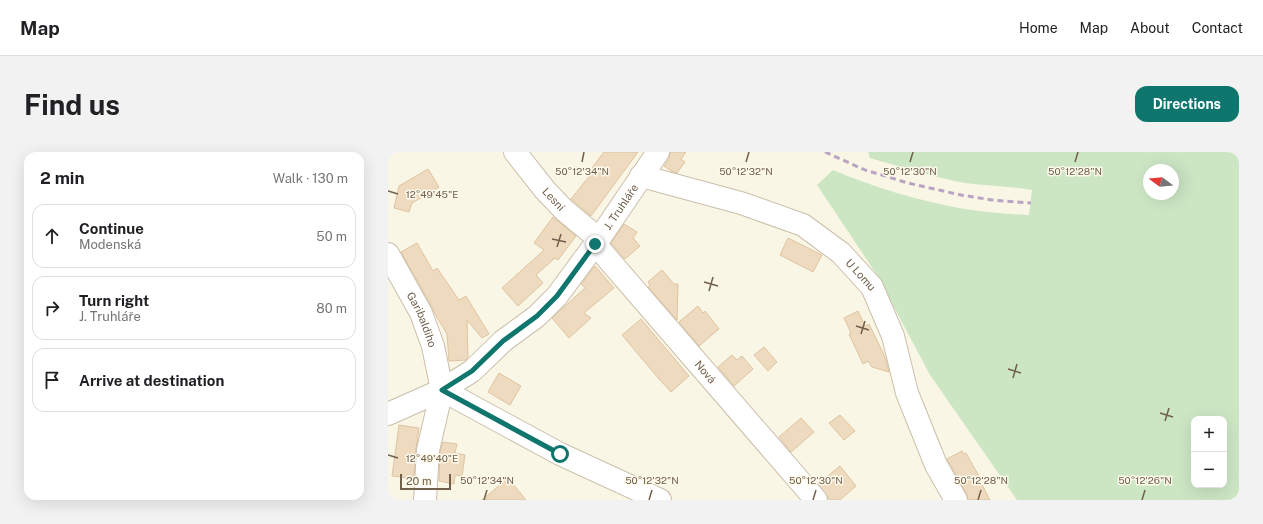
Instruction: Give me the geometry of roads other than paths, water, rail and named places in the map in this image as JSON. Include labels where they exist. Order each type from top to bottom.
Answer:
[{"type":"street","name":"Lesní","points":[[515,152],[545,190],[597,241]]},
{"type":"street","name":"J. Truhláře","points":[[388,414],[442,390],[472,371],[503,341],[537,316],[557,296],[658,152]]},
{"type":"street","name":"U Lomu","points":[[641,176],[741,203],[803,224],[841,253],[872,287],[893,336],[907,392],[936,465],[956,500]]},
{"type":"street","name":"Nová","points":[[597,241],[816,500]]},
{"type":"street","name":"Garibaldiho","points":[[388,254],[421,313],[433,346],[442,390]]},
{"type":"street","points":[[425,500],[428,450],[442,390],[560,454],[660,500]]},
{"type":"railway","points":[[825,152],[865,170],[908,183],[961,195],[992,200],[1031,203]]}]
